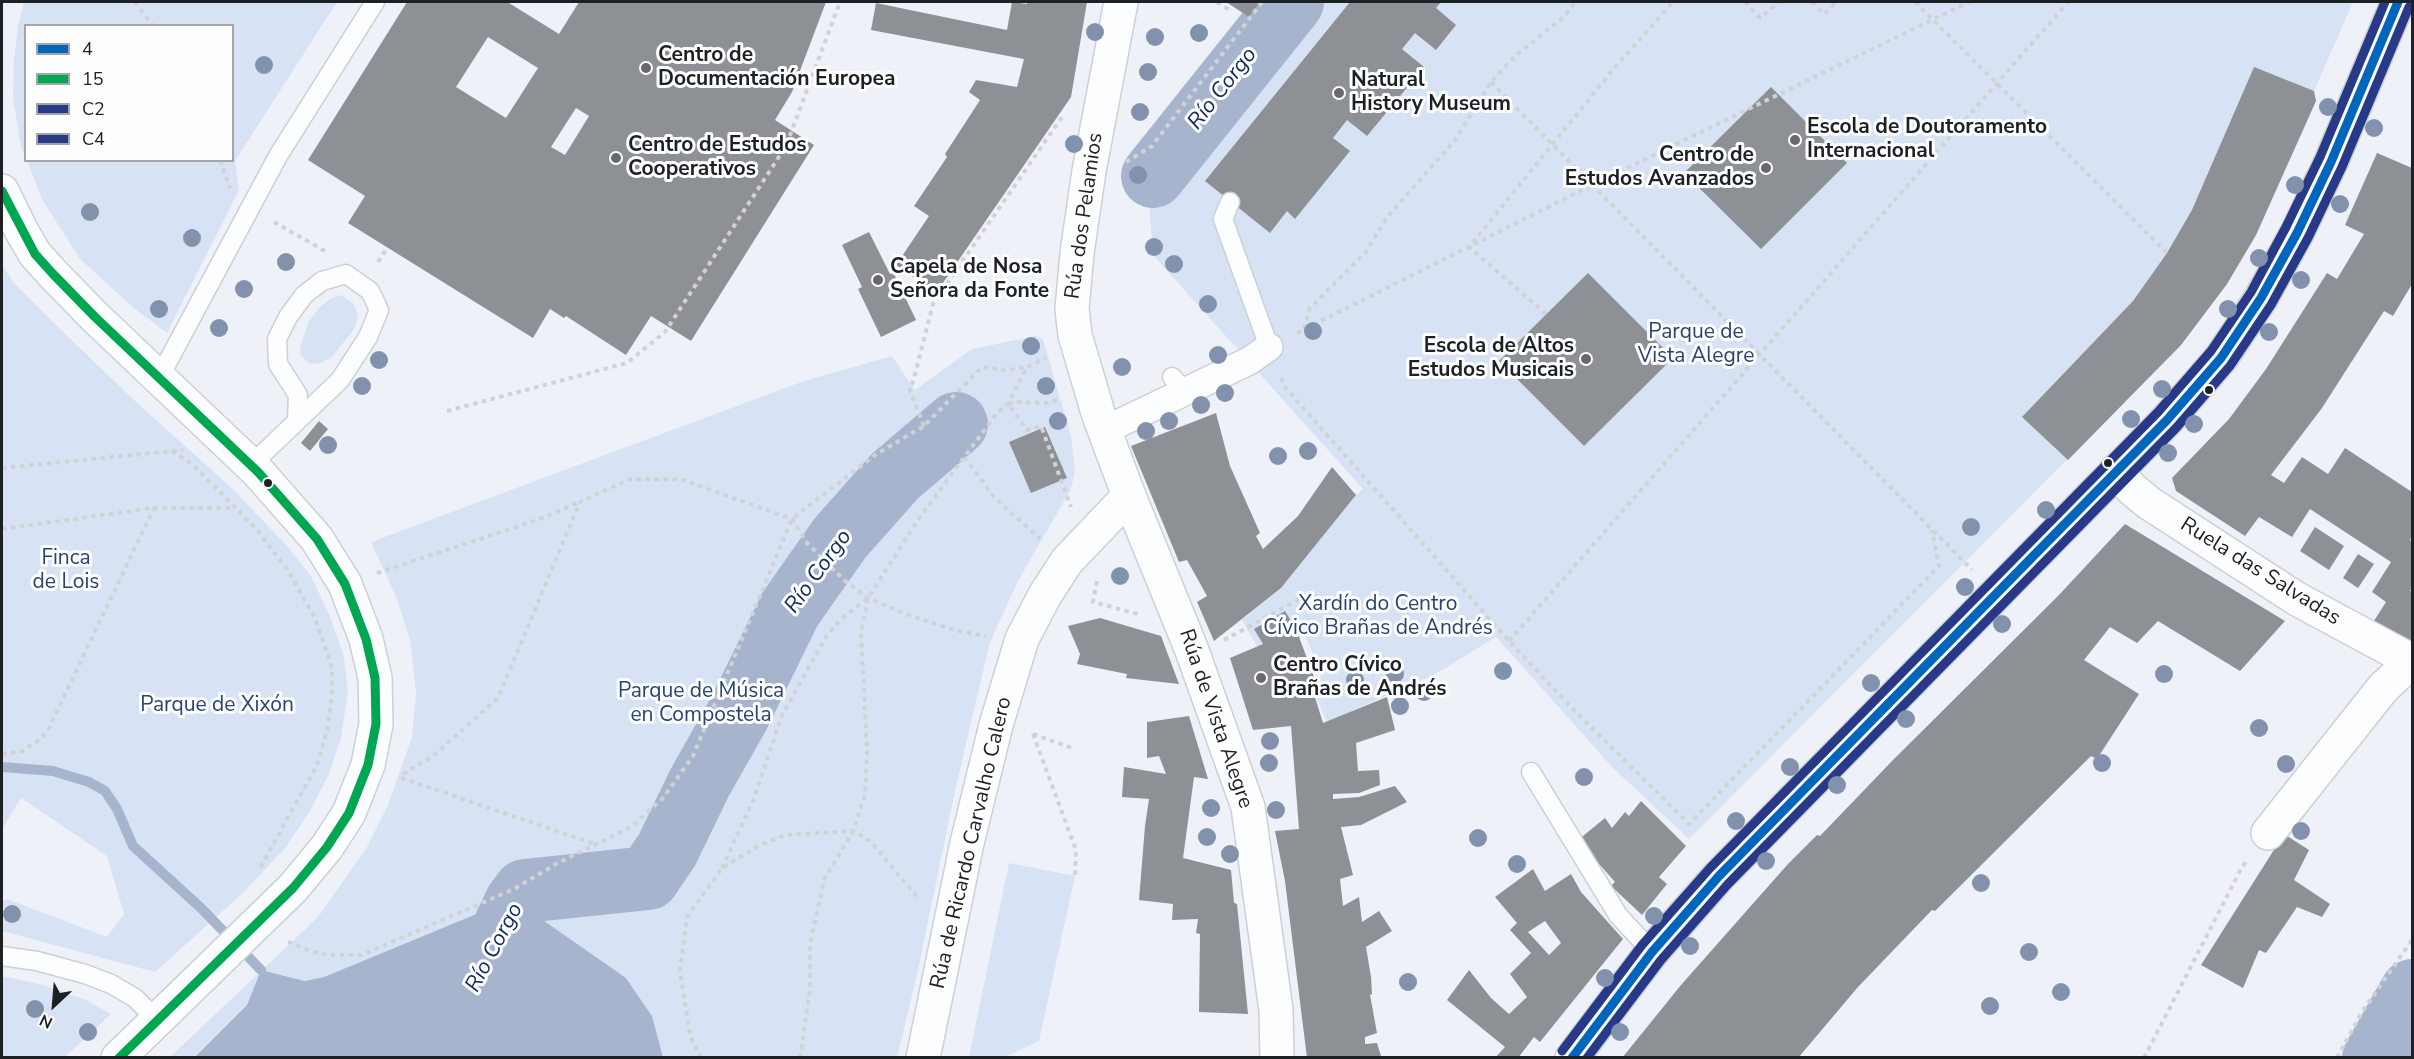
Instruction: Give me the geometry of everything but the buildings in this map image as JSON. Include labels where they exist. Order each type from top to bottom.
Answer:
[{"type":"street","name":"Rúa dos Pelamios","points":[[1121,2],[1089,171],[1073,299],[1075,335],[1129,496]]},
{"type":"street","points":[[1572,1058],[1652,952],[1719,876],[2116,471],[2208,373],[2266,290],[2284,258],[2331,162],[2398,2]]},
{"type":"street","points":[[2,191],[35,254],[94,317],[250,465],[317,539],[345,584],[368,649],[375,678],[376,724],[368,765],[349,813],[327,847],[293,888],[118,1058]]},
{"type":"street","points":[[1105,430],[1178,385],[1249,361],[1269,347]]},
{"type":"street","name":"Ruela das Salvadas","points":[[2116,471],[2149,503],[2297,599],[2412,661]]},
{"type":"street","name":"Rúa de Vista Alegre","points":[[1129,496],[1191,648],[1248,807],[1276,1010],[1277,1058]]},
{"type":"street","name":"Rúa de Ricardo Carvalho Calero","points":[[923,1058],[967,843],[996,725],[1022,639],[1067,561],[1129,496]]},
{"type":"street","points":[[1085,540],[1143,530]]},
{"type":"street","points":[[2268,833],[2384,688],[2412,661]]},
{"type":"lane","points":[[159,378],[278,156],[375,2]]},
{"type":"lane","points":[[1230,202],[1223,219],[1269,347]]},
{"type":"lane","points":[[250,465],[340,380],[368,337],[379,310],[370,291],[346,274],[322,281],[304,295],[288,317],[277,339],[278,364],[298,395],[297,419]]},
{"type":"lane","points":[[1531,772],[1618,915],[1652,952]]},
{"type":"lane","points":[[2,956],[37,961],[102,981],[135,998],[157,1020]]},
{"type":"path","points":[[135,2],[152,24]]},
{"type":"path","points":[[447,411],[627,363],[665,332],[786,146],[840,2]]},
{"type":"path","points":[[1217,2],[1231,11]]},
{"type":"path","points":[[1125,162],[1152,146],[1262,2]]},
{"type":"path","points":[[1304,329],[1310,308],[1365,253],[1388,216],[1456,139],[1491,82],[1514,57],[1566,15],[1575,2]]},
{"type":"path","points":[[1469,247],[1612,71],[1673,2]]},
{"type":"path","points":[[1744,2],[1760,18],[1779,2]]},
{"type":"path","points":[[1812,2],[1824,14],[1836,2]]},
{"type":"path","points":[[1915,2],[2167,253]]},
{"type":"path","points":[[1932,530],[1939,566],[1689,824],[1570,706],[1509,641],[1284,386],[1269,347],[1592,185],[1969,2]]},
{"type":"path","points":[[1509,641],[2068,2]]},
{"type":"path","points":[[1491,82],[1972,570]]},
{"type":"path","points":[[924,426],[909,388],[913,382],[933,304],[1066,112]]},
{"type":"path","points":[[221,162],[231,190]]},
{"type":"path","points":[[1469,247],[1546,314]]},
{"type":"path","points":[[283,937],[290,943],[310,951],[328,955],[362,955],[514,889],[631,827],[663,798],[693,756],[792,519],[875,455],[924,426],[982,367],[1008,370],[1027,367],[1053,355]]},
{"type":"path","points":[[701,1058],[690,1035],[680,970],[687,917],[722,868],[753,801],[787,706],[827,635],[842,618],[868,598],[920,517],[997,413],[1008,404],[1027,367]]},
{"type":"path","points":[[1008,404],[1046,403],[1061,398]]},
{"type":"path","points":[[1008,404],[1027,430],[1041,426],[1071,508]]},
{"type":"path","points":[[2,468],[193,449]]},
{"type":"path","points":[[172,451],[192,464],[236,508],[257,530],[287,569],[315,618],[332,668],[332,694],[327,731],[317,765],[256,877]]},
{"type":"path","points":[[965,457],[993,496],[1047,545]]},
{"type":"path","points":[[371,575],[543,518],[630,479],[680,479],[792,519],[807,543],[844,580],[868,598],[954,630],[998,638]]},
{"type":"path","points":[[580,502],[498,698],[433,756],[398,778],[429,786],[528,823],[596,844]]},
{"type":"path","points":[[2,529],[154,508],[236,508]]},
{"type":"path","points":[[2,754],[22,751],[38,741],[48,730],[154,508]]},
{"type":"path","points":[[1096,592],[1093,602],[1134,613]]},
{"type":"path","points":[[1220,642],[1303,597],[1321,595]]},
{"type":"path","points":[[800,1058],[810,989],[810,944],[824,880],[853,831],[865,795],[867,751],[861,633],[868,598]]},
{"type":"path","points":[[1025,730],[1072,748]]},
{"type":"path","points":[[1033,734],[1076,850],[1075,876]]},
{"type":"path","points":[[722,868],[758,846],[785,835],[853,831],[870,841],[925,906]]},
{"type":"path","points":[[2144,1058],[2242,867],[2268,833]]},
{"type":"path","points":[[2337,1058],[2362,1012],[2412,940]]},
{"type":"green space","points":[[24,2],[337,2],[235,161],[239,190],[167,333],[135,309],[80,259],[43,201],[27,162],[234,162],[234,24],[24,24],[24,154],[13,98],[18,26]]},
{"type":"green space","name":"Parque de Vista Alegre","points":[[1308,2],[2353,2],[2314,91],[2316,101],[2256,235],[2227,284],[2181,345],[1689,839],[1613,768],[1496,637],[1434,675],[1356,709],[1328,724],[1309,681],[1322,675],[1301,626],[1258,648],[1242,620],[1281,588],[1363,489],[1153,255],[1149,203]]},
{"type":"green space","name":"Parque de Xixón","points":[[2,265],[14,283],[57,326],[134,400],[234,490],[287,546],[311,576],[329,614],[343,653],[348,692],[341,738],[329,774],[310,811],[285,848],[244,892],[155,972],[2,931],[2,901],[7,899],[107,937],[124,914],[107,856],[21,798],[2,829]]},
{"type":"green space","points":[[341,295],[353,303],[358,314],[355,328],[331,358],[319,364],[309,363],[301,356],[300,347],[309,321],[331,298]]},
{"type":"green space","name":"Parque de Música en Compostela","points":[[1036,336],[1043,339],[1071,436],[1075,471],[1071,489],[1018,581],[990,642],[897,1057],[663,1057],[652,1016],[626,978],[516,903],[503,903],[324,977],[305,981],[262,970],[318,917],[367,847],[388,805],[412,737],[416,692],[410,640],[397,599],[371,542],[804,381],[892,356],[915,390],[972,349]]},
{"type":"green space","points":[[1009,863],[1075,876],[1039,1041],[1005,1057],[969,1057]]},
{"type":"green space","points":[[260,972],[247,1005],[195,1057],[169,1058]]},
{"type":"green space","points":[[2,976],[43,985],[86,1000],[111,1014],[65,1057],[2,1057]]},
{"type":"water","points":[[503,903],[516,903],[530,911],[626,978],[652,1016],[663,1057],[195,1057],[247,1005],[261,970],[305,981],[324,977]]},
{"type":"waterway","name":"Río Corgo","points":[[1153,176],[1292,2]]},
{"type":"waterway","name":"Río Corgo","points":[[479,982],[516,903],[525,891],[648,878],[667,850],[700,782],[738,715],[790,609],[840,538],[895,476],[956,424]]},
{"type":"waterway","name":"Río Corgo","points":[[2,767],[53,771],[89,782],[105,791],[117,809],[133,846],[201,908],[261,970]]},
{"type":"waterway","points":[[2374,1058],[2412,991]]},
{"type":"transit line","name":"C4","points":[[1562,1051],[1642,945],[1710,868],[2158,412],[2211,351],[2251,292],[2286,227],[2320,157],[2385,2]]},
{"type":"transit line","name":"4","points":[[1572,1058],[1652,952],[1719,876],[2167,420],[2221,358],[2261,298],[2297,233],[2331,162],[2398,2]]},
{"type":"transit line","name":"C2","points":[[1587,1058],[1661,960],[1728,884],[2176,428],[2230,366],[2271,305],[2308,238],[2342,167],[2409,7]]},
{"type":"transit line","name":"15","points":[[2,191],[35,254],[53,274],[258,472],[317,539],[345,584],[366,639],[375,678],[376,724],[368,765],[349,813],[327,847],[293,888],[119,1058]]},
{"type":"place","name":"Centro de Documentación Europea","points":[[646,68]]},
{"type":"place","name":"Natural History Museum","points":[[1339,93]]},
{"type":"place","name":"Escola de Doutoramento Internacional","points":[[1795,140]]},
{"type":"place","name":"Centro de Estudos Cooperativos","points":[[616,158]]},
{"type":"place","name":"Centro de Estudos Avanzados","points":[[1766,168]]},
{"type":"place","name":"Capela de Nosa Señora da Fonte","points":[[878,280]]},
{"type":"place","name":"Escola de Altos Estudos Musicais","points":[[1586,359]]},
{"type":"place","name":"Centro Cívico Brañas de Andrés","points":[[1261,678]]},
{"type":"park label","name":"Finca de Lois","points":[[66,571]]},
{"type":"park label","name":"Xardín do Centro Cívico Brañas de Andrés","points":[[1378,617]]}]
